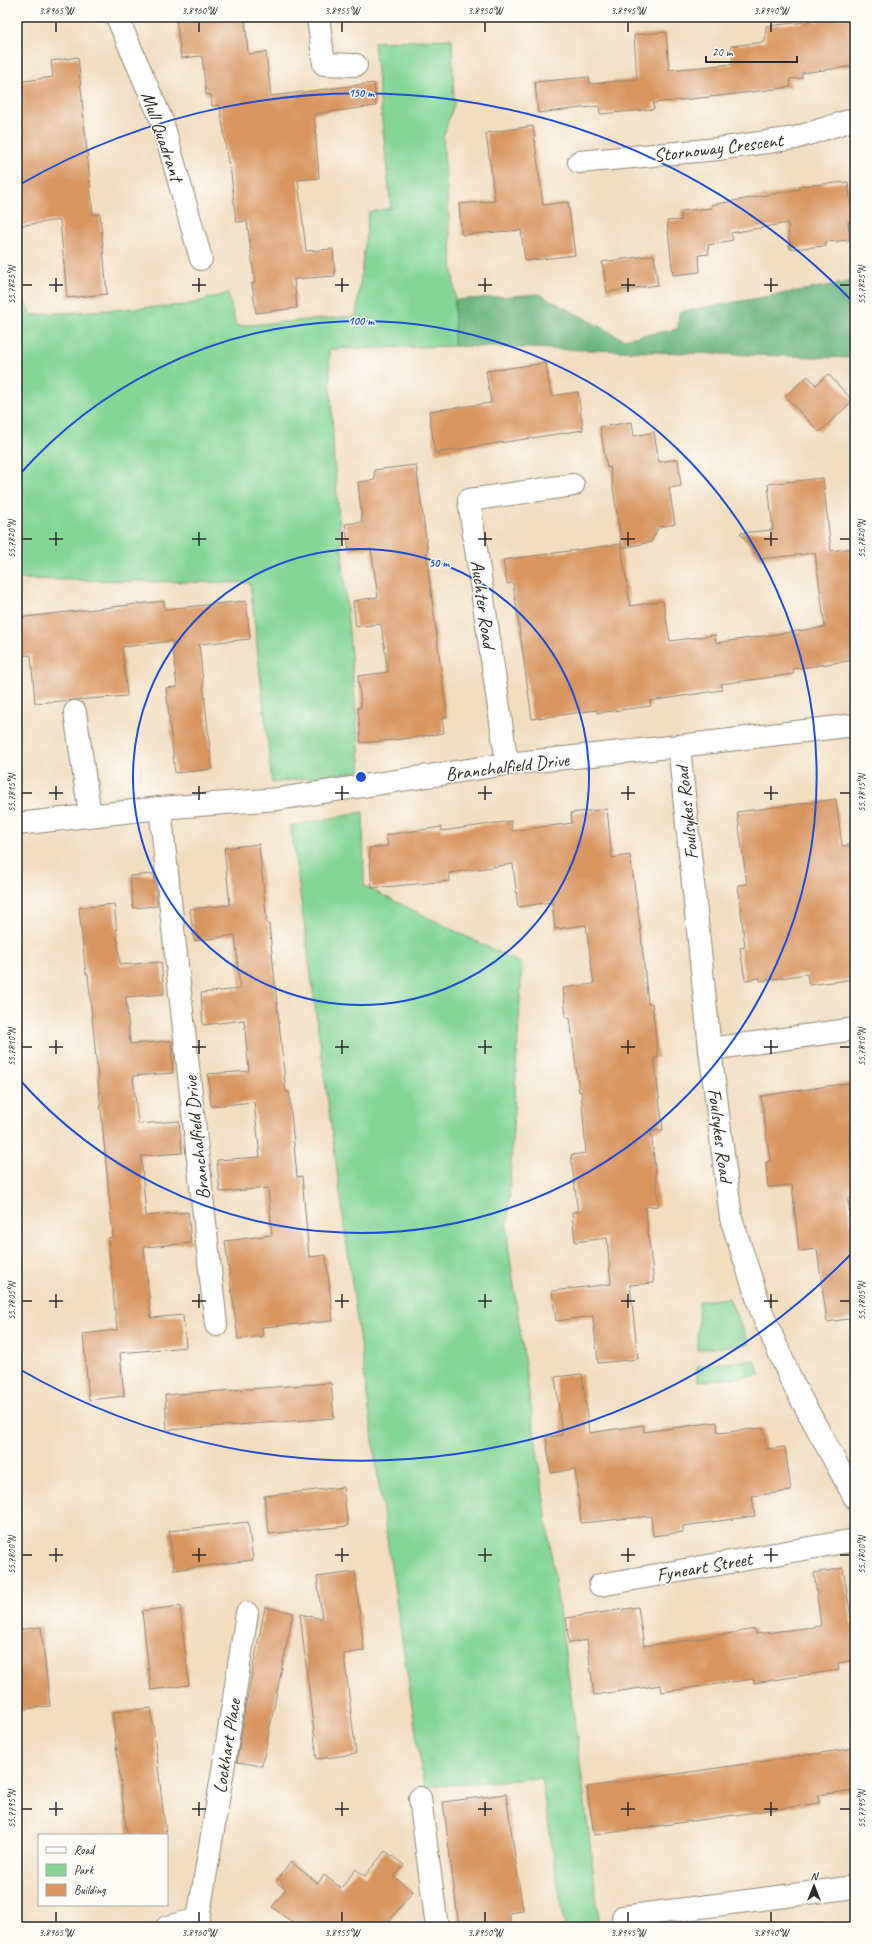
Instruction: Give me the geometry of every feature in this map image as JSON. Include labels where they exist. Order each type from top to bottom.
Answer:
[{"type":"street","name":"Mull Quadrant","points":[[117,17],[162,121],[201,259]]},
{"type":"street","points":[[318,17],[324,64],[356,65]]},
{"type":"street","name":"Stornoway Crescent","points":[[579,162],[718,149],[795,138],[855,120]]},
{"type":"street","name":"Auchter Road","points":[[507,764],[469,500],[573,485]]},
{"type":"street","points":[[75,712],[90,815]]},
{"type":"street","name":"Branchalfield Drive","points":[[17,824],[160,808],[278,799],[507,764],[679,746],[855,725]]},
{"type":"street","name":"Foulsykes Road","points":[[679,746],[710,1049],[732,1218],[758,1299],[792,1382],[855,1498]]},
{"type":"street","name":"Branchalfield Drive","points":[[160,808],[216,1325]]},
{"type":"street","points":[[710,1049],[855,1029]]},
{"type":"street","name":"Fyneart Street","points":[[600,1585],[855,1540]]},
{"type":"street","name":"Lockhart Place","points":[[167,1927],[198,1919],[247,1613]]},
{"type":"street","points":[[420,1798],[437,1927]]},
{"type":"street","points":[[623,1917],[855,1887]]},
{"type":"green space","points":[[452,39],[454,104],[443,137],[455,300],[454,346],[329,349],[334,460],[361,771],[272,783],[250,583],[17,579],[17,286],[31,315],[187,305],[228,293],[236,326],[356,316],[369,212],[391,208],[374,42]]},
{"type":"green space","points":[[855,281],[855,358],[454,346],[455,300],[539,294],[623,339],[678,329],[679,312]]},
{"type":"green space","points":[[363,812],[364,886],[522,964],[507,1236],[578,1745],[600,1927],[565,1927],[541,1778],[424,1787],[379,1485],[291,826]]},
{"type":"green space","points":[[729,1298],[749,1344],[697,1350],[699,1301]]},
{"type":"green space","points":[[754,1360],[761,1375],[697,1382],[697,1366]]},
{"type":"building","points":[[176,17],[245,17],[248,54],[266,52],[271,96],[374,83],[376,106],[314,114],[319,178],[298,180],[306,251],[333,249],[335,276],[294,279],[297,308],[256,313],[252,283],[255,283],[247,221],[236,222],[230,163],[228,163],[220,105],[212,106],[211,95],[206,95],[202,56],[181,58]]},
{"type":"building","points":[[855,17],[855,66],[802,73],[802,78],[790,79],[791,87],[653,103],[654,109],[600,114],[599,106],[538,113],[535,82],[589,77],[590,84],[637,79],[634,35],[666,32],[669,70],[733,64],[731,46],[765,42],[766,26]]},
{"type":"building","points":[[78,57],[93,215],[100,214],[107,294],[67,298],[60,220],[17,226],[17,82],[53,77],[51,61]]},
{"type":"building","points":[[533,126],[543,205],[568,202],[575,255],[525,261],[521,230],[462,235],[459,204],[495,201],[486,133]]},
{"type":"building","points":[[848,182],[853,221],[848,222],[850,240],[826,242],[826,246],[790,249],[788,223],[731,233],[733,240],[708,245],[709,254],[699,255],[700,272],[673,275],[667,221],[681,220],[681,211],[712,208],[711,205],[800,189],[799,186]]},
{"type":"building","points":[[654,255],[658,285],[607,292],[602,262]]},
{"type":"building","points":[[546,363],[551,396],[578,392],[583,430],[435,453],[429,411],[491,403],[486,371]]},
{"type":"building","points":[[828,374],[853,401],[819,432],[785,396],[808,376],[816,385]]},
{"type":"building","points":[[632,422],[634,436],[654,432],[659,462],[678,459],[681,486],[669,488],[675,524],[659,527],[651,542],[622,548],[610,467],[607,468],[600,427]]},
{"type":"building","points":[[416,465],[447,717],[442,718],[444,733],[361,743],[358,708],[361,707],[358,676],[388,672],[381,624],[356,627],[353,601],[378,597],[371,549],[349,551],[345,524],[362,522],[358,482],[375,480],[374,470]]},
{"type":"building","points":[[823,478],[831,551],[854,548],[855,660],[793,669],[794,674],[721,684],[722,690],[650,701],[651,706],[597,713],[597,710],[532,719],[513,583],[507,584],[503,560],[621,544],[630,606],[663,601],[670,641],[715,635],[716,643],[825,627],[815,553],[760,559],[740,533],[773,530],[768,484]]},
{"type":"building","points":[[164,601],[165,609],[246,601],[250,639],[199,644],[212,769],[175,773],[166,688],[177,687],[172,641],[122,647],[127,696],[35,703],[31,655],[17,656],[17,618]]},
{"type":"building","points":[[836,799],[842,846],[855,844],[855,979],[809,985],[807,974],[760,981],[760,978],[745,980],[740,948],[745,947],[738,885],[747,884],[737,812]]},
{"type":"building","points":[[607,809],[612,858],[630,855],[640,925],[648,1004],[652,1003],[658,1058],[654,1058],[663,1130],[651,1131],[659,1206],[645,1207],[654,1283],[630,1285],[638,1359],[598,1363],[593,1316],[556,1321],[552,1291],[611,1284],[607,1238],[575,1242],[572,1212],[578,1212],[571,1155],[586,1153],[581,1091],[579,1092],[570,1018],[566,1018],[563,988],[594,984],[586,925],[555,929],[552,902],[518,907],[513,864],[449,873],[450,881],[372,888],[369,848],[388,846],[386,835],[441,827],[442,831],[511,821],[512,831],[572,823],[571,813]]},
{"type":"building","points":[[259,844],[267,924],[269,924],[286,1092],[289,1092],[297,1177],[302,1176],[309,1257],[326,1255],[333,1321],[262,1327],[263,1336],[238,1339],[225,1241],[272,1235],[268,1188],[220,1192],[217,1160],[260,1157],[254,1102],[211,1106],[208,1074],[249,1071],[244,1020],[203,1025],[201,993],[240,989],[235,935],[194,941],[190,909],[230,905],[224,848]]},
{"type":"building","points":[[154,874],[157,906],[133,908],[130,876]]},
{"type":"building","points":[[114,904],[120,965],[161,962],[164,994],[126,997],[130,1044],[171,1041],[173,1073],[133,1076],[138,1124],[179,1121],[182,1153],[141,1156],[146,1216],[188,1212],[191,1243],[144,1247],[151,1318],[183,1315],[186,1347],[120,1353],[124,1396],[89,1400],[83,1334],[117,1330],[108,1238],[113,1237],[88,974],[86,974],[79,908]]},
{"type":"building","points":[[855,1082],[855,1134],[849,1134],[855,1198],[848,1199],[855,1257],[855,1318],[827,1322],[817,1249],[799,1251],[792,1185],[768,1187],[766,1162],[770,1161],[761,1096]]},
{"type":"building","points":[[582,1374],[589,1433],[643,1425],[644,1432],[717,1422],[718,1433],[763,1428],[766,1449],[785,1447],[791,1491],[752,1496],[755,1516],[683,1526],[683,1532],[653,1536],[651,1516],[581,1523],[575,1469],[551,1473],[546,1437],[562,1435],[555,1377]]},
{"type":"building","points":[[331,1383],[334,1418],[167,1430],[165,1395]]},
{"type":"building","points":[[343,1487],[348,1526],[269,1534],[264,1496]]},
{"type":"building","points":[[248,1522],[253,1560],[174,1570],[169,1531]]},
{"type":"building","points":[[843,1568],[852,1624],[855,1624],[855,1660],[838,1663],[839,1670],[754,1683],[753,1679],[662,1692],[661,1685],[594,1695],[587,1640],[569,1643],[566,1618],[638,1607],[644,1646],[692,1640],[755,1629],[756,1634],[821,1626],[814,1573]]},
{"type":"building","points":[[355,1572],[364,1651],[344,1654],[356,1754],[317,1759],[300,1614],[322,1619],[317,1577]]},
{"type":"building","points":[[180,1606],[189,1685],[151,1690],[142,1611]]},
{"type":"building","points":[[265,1607],[293,1613],[262,1766],[237,1762],[245,1709]]},
{"type":"building","points":[[41,1627],[50,1706],[17,1710],[17,1630]]},
{"type":"building","points":[[151,1708],[166,1834],[127,1834],[112,1712]]},
{"type":"building","points":[[855,1748],[855,1790],[818,1795],[819,1803],[594,1835],[587,1787]]},
{"type":"building","points":[[506,1794],[523,1911],[509,1913],[511,1925],[494,1927],[459,1927],[443,1802]]},
{"type":"building","points":[[385,1851],[404,1865],[394,1877],[413,1891],[385,1927],[298,1927],[272,1907],[286,1889],[276,1882],[291,1862],[318,1883],[324,1875],[341,1888],[356,1869],[365,1876]]}]
